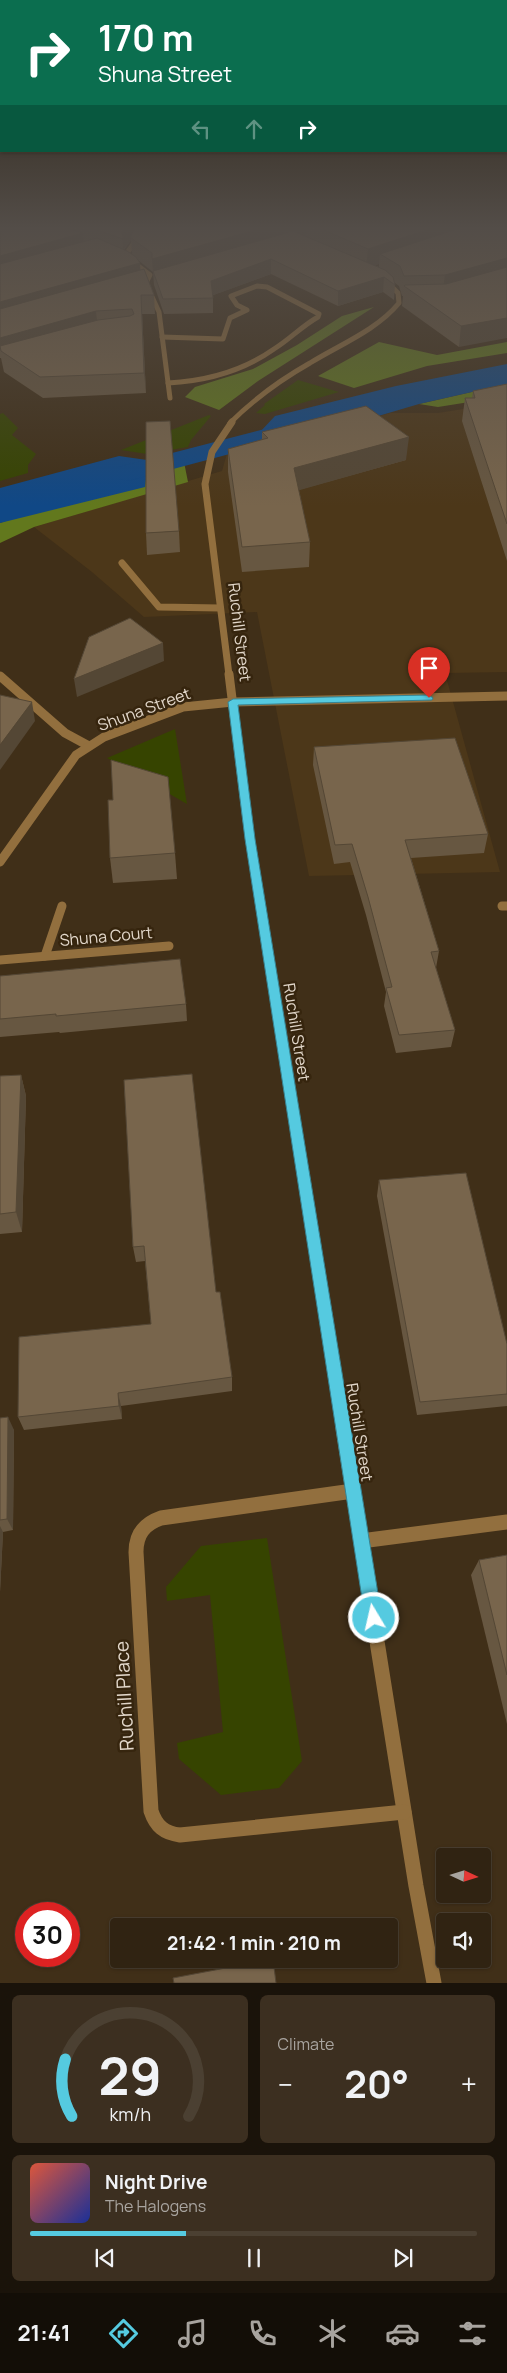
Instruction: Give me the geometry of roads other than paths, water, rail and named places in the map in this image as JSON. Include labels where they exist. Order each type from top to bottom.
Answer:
[{"type":"street","points":[[160,321],[170,398]]},
{"type":"street","points":[[162,337],[223,339],[229,321]]},
{"type":"street","points":[[168,383],[193,382],[233,369],[269,351],[286,340],[299,327],[313,321]]},
{"type":"street","name":"Ruchill Street","points":[[380,321],[271,388],[237,413],[224,428],[213,448],[205,477],[250,839],[404,1812],[434,1983]]},
{"type":"street","points":[[122,564],[159,607],[220,608]]},
{"type":"street","points":[[0,676],[65,733],[89,746]]},
{"type":"street","name":"Shuna Street","points":[[0,862],[68,764],[89,746],[183,707],[233,702],[507,696]]},
{"type":"street","name":"Shuna Court","points":[[45,956],[62,906]]},
{"type":"street","name":"Shuna Court","points":[[0,960],[169,946]]},
{"type":"street","name":"Ruchill Place","points":[[353,1491],[161,1518],[150,1521],[142,1528],[137,1537],[136,1552],[151,1811],[155,1823],[160,1830],[180,1835],[404,1812]]},
{"type":"street","points":[[361,1541],[507,1522]]},
{"type":"water","points":[[507,364],[507,384],[419,404],[341,427],[237,448],[234,439],[260,432],[275,416],[396,386]]},
{"type":"water","points":[[188,450],[184,462],[147,472],[145,487],[0,523],[0,488],[119,456],[147,460]]},
{"type":"waterway","points":[[128,473],[292,430]]}]
